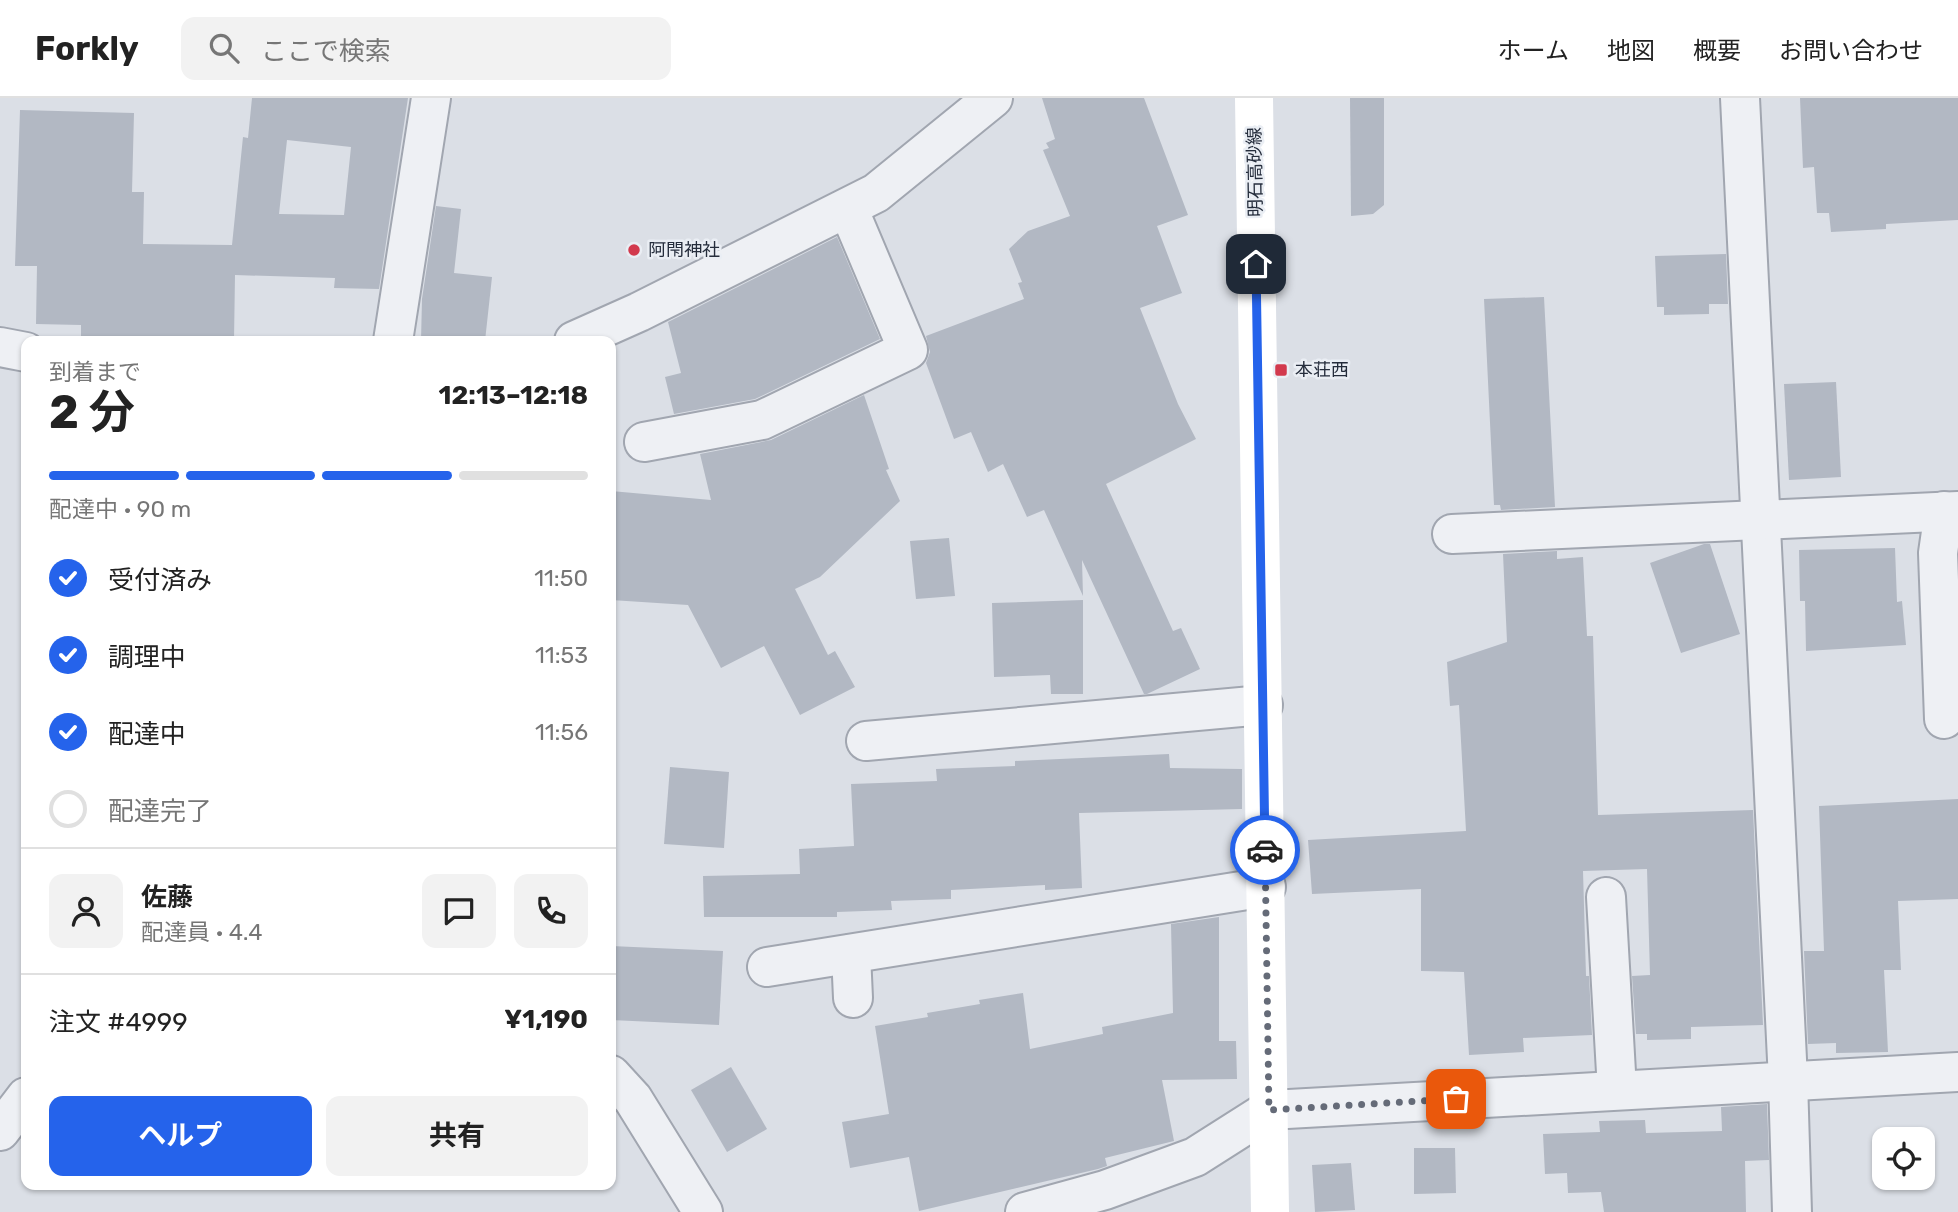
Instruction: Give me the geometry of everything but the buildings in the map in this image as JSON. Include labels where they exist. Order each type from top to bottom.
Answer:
[{"type":"main road","name":"明石高砂線","points":[[1254,98],[1270,1212]]},
{"type":"street","points":[[394,336],[431,98]]},
{"type":"street","points":[[584,336],[876,193],[993,98]]},
{"type":"street","points":[[1740,98],[1788,1080],[1792,1212]]},
{"type":"street","points":[[644,442],[762,420],[908,350],[848,208]]},
{"type":"street","points":[[0,347],[21,351]]},
{"type":"street","points":[[1452,534],[1951,511],[1938,553],[1944,719]]},
{"type":"street","points":[[866,741],[1263,705]]},
{"type":"street","points":[[767,967],[1266,887]]},
{"type":"street","points":[[1606,897],[1617,1090]]},
{"type":"street","points":[[850,954],[853,998]]},
{"type":"street","points":[[1025,1212],[1105,1190],[1195,1157],[1269,1110],[1958,1072]]},
{"type":"street","points":[[616,1080],[633,1098],[703,1212]]},
{"type":"street","points":[[0,1131],[21,1104]]},
{"type":"way so far","points":[[1265,850],[1269,1110],[1456,1099]]},
{"type":"place","name":"阿閇神社","points":[[634,250]]},
{"type":"place","name":"本荘西","points":[[1281,370]]},
{"type":"route","points":[[1256,264],[1265,850]]}]
